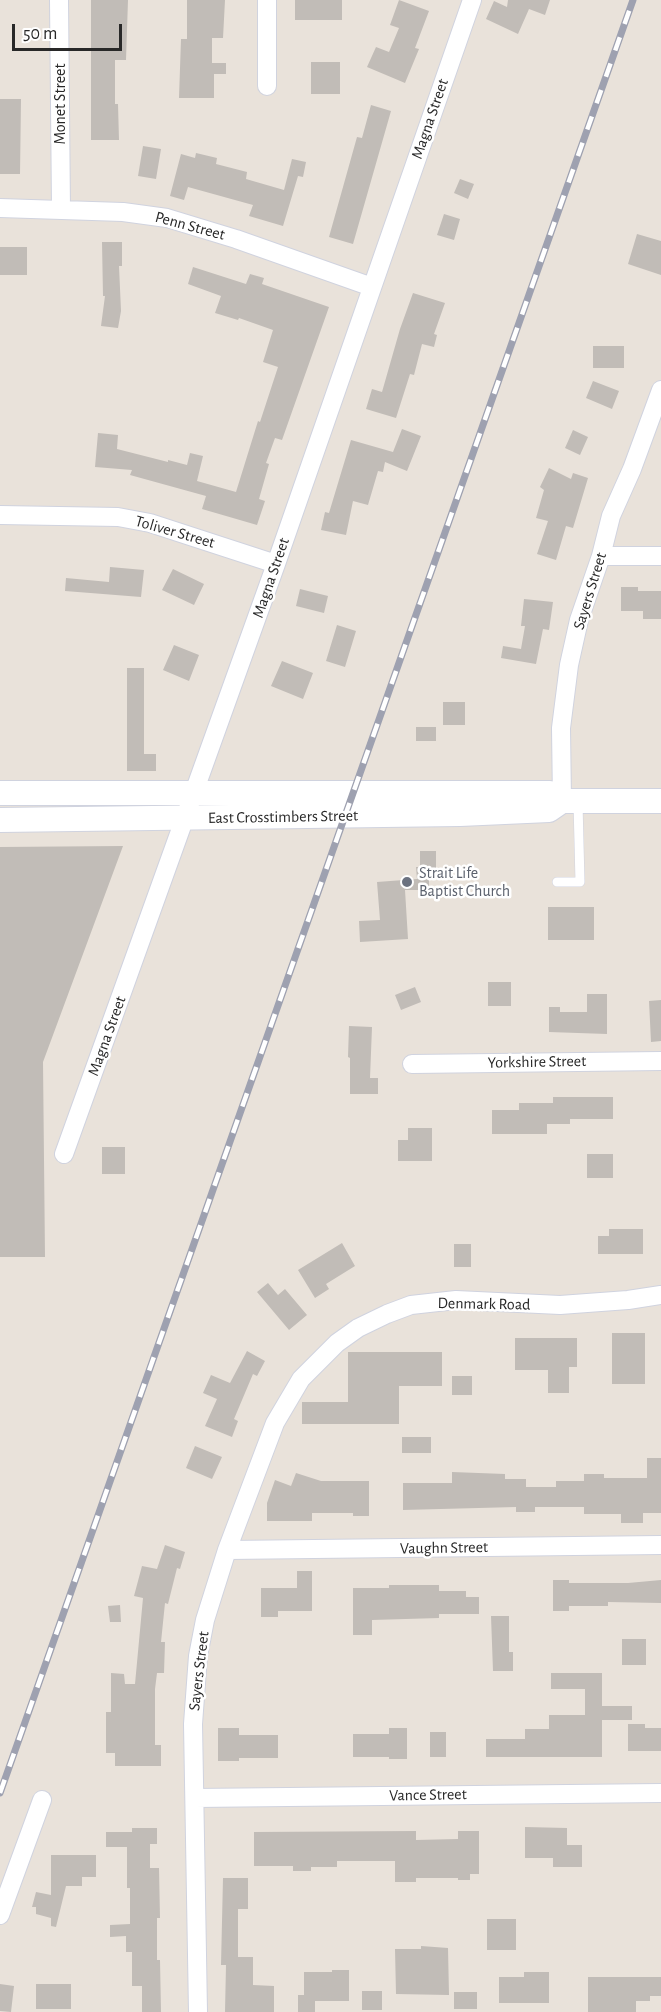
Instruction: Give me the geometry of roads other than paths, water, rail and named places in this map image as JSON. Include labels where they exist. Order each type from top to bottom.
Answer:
[{"type":"main road","name":"East Crosstimbers Street","points":[[0,793],[550,793],[570,801],[661,801]]},
{"type":"main road","name":"East Crosstimbers Street","points":[[0,820],[355,816],[549,810],[570,801]]},
{"type":"street","name":"Monet Street","points":[[59,0],[61,209]]},
{"type":"street","points":[[267,0],[267,86]]},
{"type":"street","name":"Magna Street","points":[[64,1154],[276,564],[472,0]]},
{"type":"street","name":"Penn Street","points":[[0,208],[123,212],[167,218],[236,239],[372,287]]},
{"type":"street","name":"Sayers Street","points":[[570,801],[561,728],[569,665],[579,620],[601,556],[611,516],[632,469],[661,390]]},
{"type":"street","name":"Toliver Street","points":[[0,514],[118,517],[150,523],[276,564]]},
{"type":"street","points":[[601,556],[661,556]]},
{"type":"street","name":"Yorkshire Street","points":[[412,1064],[661,1061]]},
{"type":"street","name":"Denmark Road","points":[[321,1358],[358,1328],[411,1305],[456,1300],[560,1305],[661,1295]]},
{"type":"street","name":"Sayers Street","points":[[198,2012],[193,1724],[198,1656],[205,1620],[227,1550],[275,1423],[301,1379],[321,1358]]},
{"type":"street","name":"Vaughn Street","points":[[227,1550],[661,1545]]},
{"type":"street","name":"Vance Street","points":[[195,1798],[661,1793]]},
{"type":"street","points":[[0,1916],[42,1800]]},
{"type":"lane","points":[[557,882],[580,882],[570,801]]},
{"type":"railway","points":[[0,1793],[633,0]]},
{"type":"place","name":"Strait Life Baptist Church","points":[[407,882]]}]
